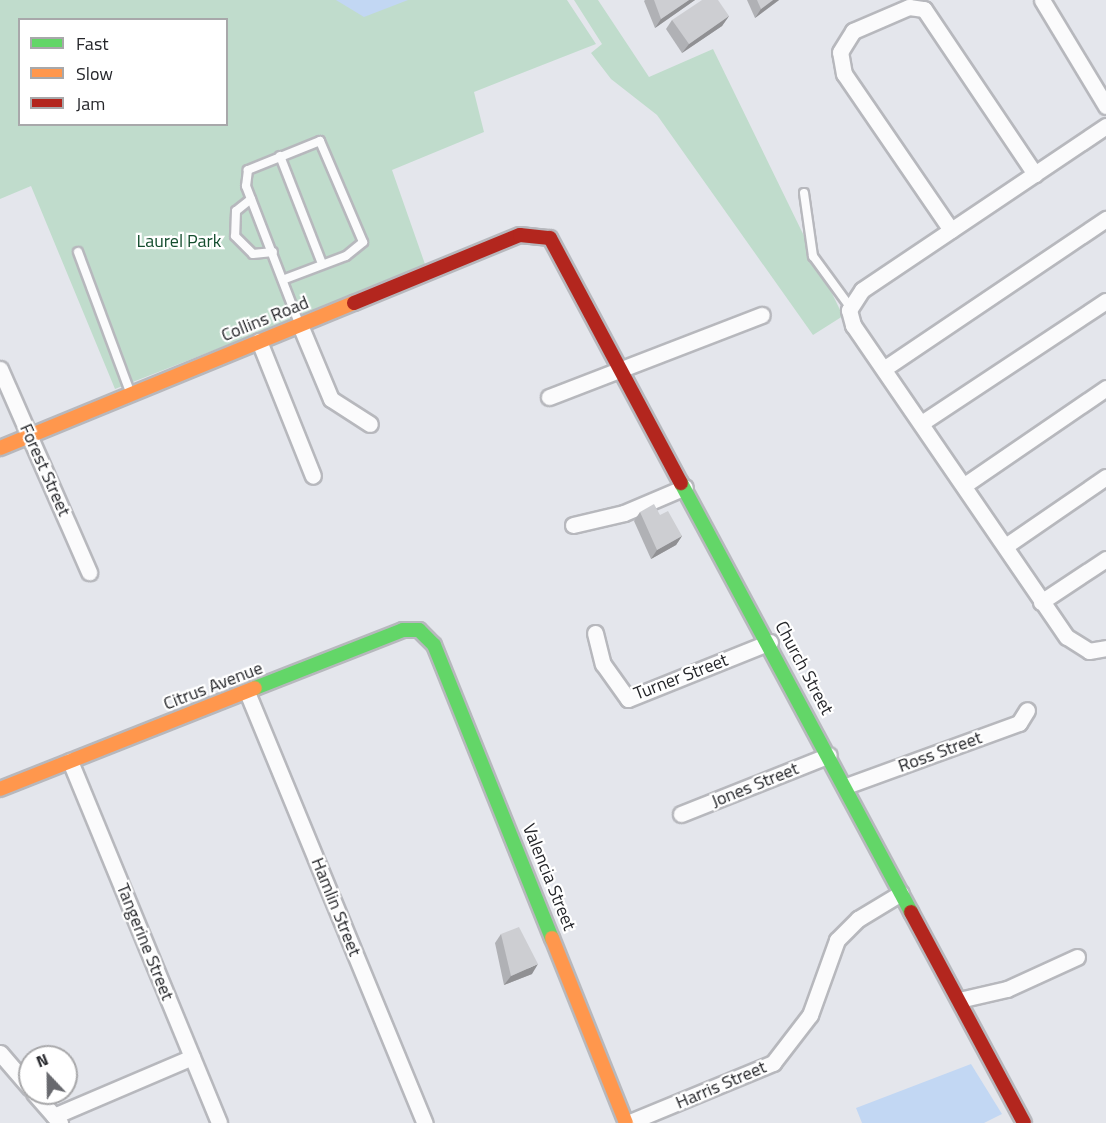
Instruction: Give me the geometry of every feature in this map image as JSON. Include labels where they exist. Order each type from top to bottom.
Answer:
[{"type":"street","points":[[1042,0],[1106,106]]},
{"type":"street","points":[[951,230],[844,74],[840,52],[853,31],[909,7],[924,9],[1035,174]]},
{"type":"street","points":[[1106,126],[862,290],[850,307],[853,325],[966,484],[1007,545],[1041,602],[1073,643],[1089,651],[1106,648]]},
{"type":"street","points":[[885,368],[1106,219]]},
{"type":"street","name":"Collins Road","points":[[0,448],[520,235],[546,235]]},
{"type":"street","name":"Church Street","points":[[546,235],[562,251],[621,368],[770,642],[1024,1123]]},
{"type":"street","points":[[923,422],[1106,300]]},
{"type":"street","points":[[549,397],[762,315]]},
{"type":"street","points":[[300,325],[331,399],[370,424]]},
{"type":"street","points":[[260,341],[313,476]]},
{"type":"street","name":"Forest Street","points":[[0,369],[31,435],[89,572]]},
{"type":"street","points":[[966,484],[1106,388]]},
{"type":"street","points":[[1007,545],[1106,477]]},
{"type":"street","points":[[573,525],[624,513],[686,487]]},
{"type":"street","points":[[1041,602],[1106,559]]},
{"type":"street","name":"Citrus Avenue","points":[[0,789],[402,630],[420,630],[434,645]]},
{"type":"street","name":"Turner Street","points":[[595,633],[603,664],[628,699],[770,642]]},
{"type":"street","name":"Valencia Street","points":[[434,645],[628,1122]]},
{"type":"street","name":"Hamlin Street","points":[[248,692],[425,1123]]},
{"type":"street","name":"Ross Street","points":[[846,786],[1019,723],[1027,710]]},
{"type":"street","name":"Jones Street","points":[[681,814],[829,755]]},
{"type":"street","name":"Tangerine Street","points":[[70,761],[219,1123]]},
{"type":"street","name":"Harris Street","points":[[628,1122],[773,1063],[810,1015],[837,940],[858,919],[902,893]]},
{"type":"street","points":[[958,1000],[1007,989],[1077,957]]},
{"type":"street","points":[[0,1053],[18,1074]]},
{"type":"street","points":[[44,1105],[57,1120],[192,1057]]},
{"type":"lane","points":[[285,279],[359,249],[362,231],[326,147],[320,141],[248,170],[251,199],[285,279],[300,325]]},
{"type":"lane","points":[[280,156],[322,264]]},
{"type":"lane","points":[[804,193],[813,256],[850,307]]},
{"type":"lane","points":[[251,199],[236,212],[235,236],[253,254],[273,252]]},
{"type":"lane","points":[[78,252],[130,394]]},
{"type":"green space","name":"Laurel Park","points":[[0,0],[567,0],[596,44],[474,92],[484,132],[392,170],[426,267],[115,389],[31,186],[0,199]]},
{"type":"green space","points":[[574,0],[598,0],[649,77],[713,49],[843,316],[813,335],[657,115],[611,79],[591,53],[602,44]]},
{"type":"water","points":[[336,0],[408,0],[364,17]]},
{"type":"water","points":[[971,1064],[1002,1114],[984,1123],[862,1123],[856,1108]]},
{"type":"building","points":[[654,0],[689,0],[661,19]]},
{"type":"building","points":[[702,0],[718,0],[729,16],[689,44],[672,20]]},
{"type":"building","points":[[757,0],[773,0],[761,9]]},
{"type":"building","points":[[654,504],[660,515],[668,511],[682,536],[657,550],[640,512]]},
{"type":"building","points":[[519,927],[538,964],[511,976],[501,934]]},
{"type":"traffic: fast","points":[[681,483],[911,912]]},
{"type":"traffic: fast","points":[[255,688],[403,630],[419,630],[434,645],[552,938]]},
{"type":"traffic: slow","points":[[0,448],[354,303]]},
{"type":"traffic: slow","points":[[0,789],[255,688]]},
{"type":"traffic: slow","points":[[552,938],[626,1123]]},
{"type":"traffic: jam","points":[[354,303],[520,235],[550,238],[681,483]]},
{"type":"traffic: jam","points":[[911,912],[1024,1123]]}]
